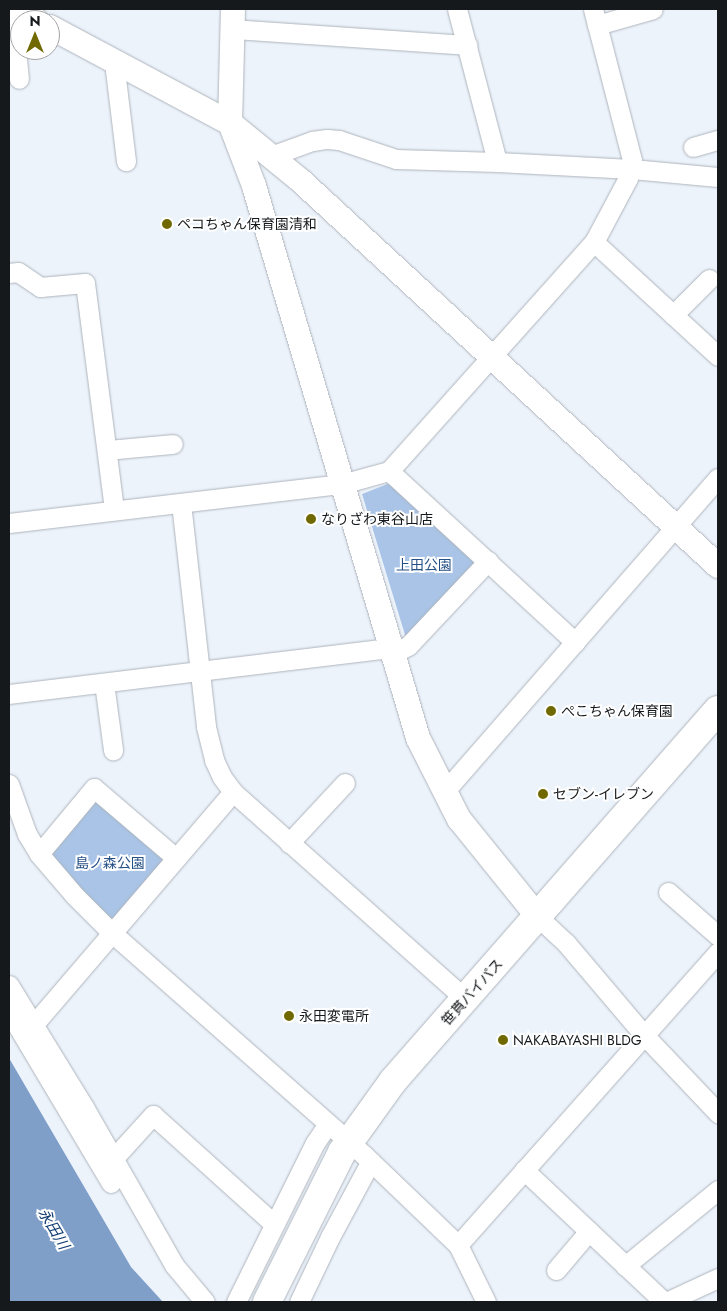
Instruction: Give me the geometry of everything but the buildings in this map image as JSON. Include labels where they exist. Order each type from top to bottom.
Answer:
[{"type":"main road","name":"笹貫バイパス","points":[[267,1302],[349,1142],[393,1081],[718,710]]},
{"type":"street","points":[[457,9],[497,162]]},
{"type":"street","points":[[9,523],[342,484],[389,471],[594,242],[632,169],[632,160],[595,17],[653,9]]},
{"type":"street","points":[[467,45],[233,19],[230,122],[254,186],[418,738],[444,792],[459,819],[538,917],[566,942],[644,1036],[718,1113]]},
{"type":"street","points":[[60,32],[230,122],[271,156],[492,356],[718,566]]},
{"type":"street","points":[[17,60],[19,79]]},
{"type":"street","points":[[118,64],[115,70],[126,161]]},
{"type":"street","points":[[271,156],[312,141],[327,139],[339,140],[396,160],[497,162],[632,169],[718,177]]},
{"type":"street","points":[[693,147],[718,140]]},
{"type":"street","points":[[594,242],[718,356]]},
{"type":"street","points":[[9,273],[18,272],[40,287],[85,283],[114,510]]},
{"type":"street","points":[[674,315],[709,280]]},
{"type":"street","points":[[107,450],[173,444]]},
{"type":"street","points":[[389,471],[575,642]]},
{"type":"street","points":[[444,792],[718,478]]},
{"type":"street","points":[[181,503],[200,671],[212,752],[222,777],[233,792],[465,1000]]},
{"type":"street","points":[[9,694],[391,651],[408,646],[488,562]]},
{"type":"street","points":[[104,683],[112,750]]},
{"type":"street","points":[[290,843],[345,783]]},
{"type":"street","points":[[9,784],[27,834],[39,854],[75,896],[112,933],[371,1161],[458,1245],[486,1302]]},
{"type":"street","points":[[39,854],[94,788],[176,858]]},
{"type":"street","points":[[34,1024],[233,792]]},
{"type":"street","points":[[668,892],[718,936]]},
{"type":"street","points":[[458,1245],[718,952]]},
{"type":"street","points":[[9,985],[84,1107],[112,1160],[174,1265],[204,1302]]},
{"type":"street","points":[[9,1012],[162,1269],[190,1302]]},
{"type":"street","points":[[112,1160],[153,1115],[274,1224]]},
{"type":"street","points":[[236,1302],[315,1143],[328,1124]]},
{"type":"street","points":[[299,1302],[330,1237],[371,1161]]},
{"type":"street","points":[[524,1170],[665,1302],[718,1278]]},
{"type":"street","points":[[626,1266],[718,1190]]},
{"type":"street","points":[[556,1270],[589,1231]]},
{"type":"green space","name":"上田公園","points":[[390,483],[479,562],[406,638],[362,494]]},
{"type":"green space","name":"島ノ森公園","points":[[99,798],[165,856],[165,863],[119,917],[110,919],[79,890],[51,854],[90,800]]},
{"type":"water","name":"永田川","points":[[9,1058],[131,1267],[163,1302],[9,1302]]},
{"type":"place","name":"ペコちゃん保育園清和","points":[[167,224]]},
{"type":"place","name":"なりざわ東谷山店","points":[[311,519]]},
{"type":"place","name":"ぺこちゃん保育園","points":[[551,711]]},
{"type":"place","name":"セブン-イレブン","points":[[543,794]]},
{"type":"place","name":"永田変電所","points":[[289,1016]]},
{"type":"place","name":"NAKABAYASHI BLDG","points":[[503,1040]]}]
